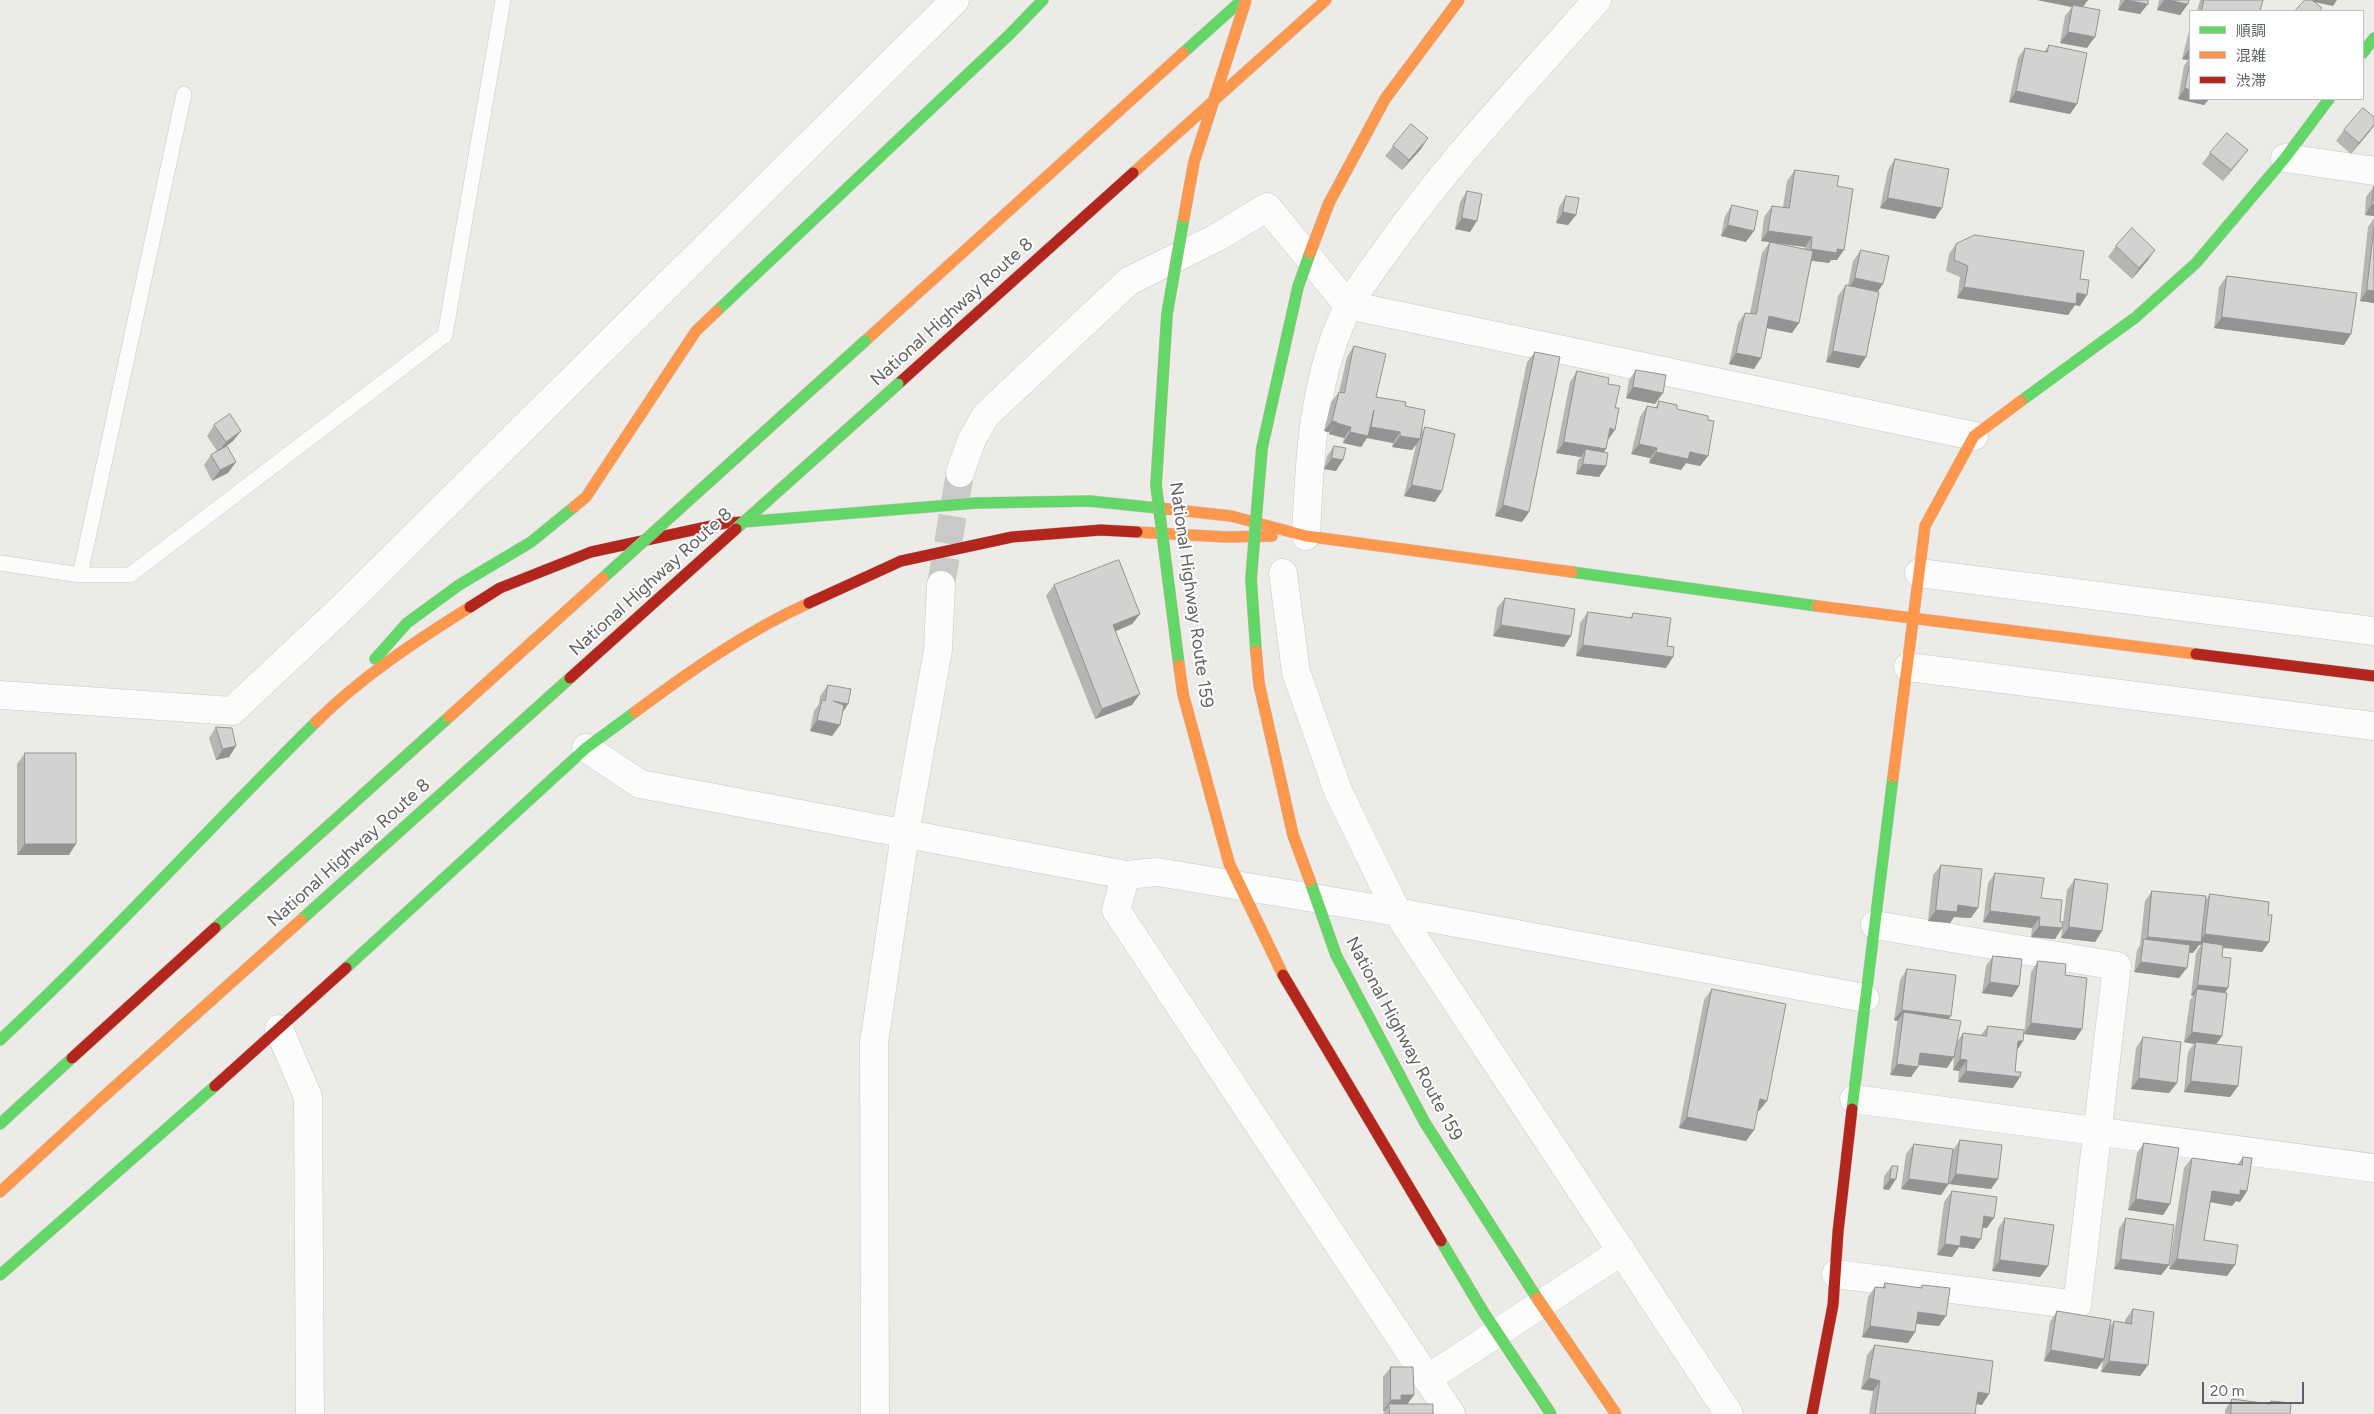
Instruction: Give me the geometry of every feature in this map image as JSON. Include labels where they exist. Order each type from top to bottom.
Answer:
[{"type":"main road","points":[[0,1040],[57,987],[230,807],[339,699],[407,622],[459,585],[531,542],[586,498],[696,331],[995,48],[1043,0]]},
{"type":"main road","name":"National Highway Route 8","points":[[0,1124],[1242,0]]},
{"type":"main road","name":"National Highway Route 159","points":[[1246,0],[1194,162],[1167,314],[1156,485],[1184,694],[1229,863],[1288,983],[1484,1313],[1550,1414]]},
{"type":"main road","name":"National Highway Route 8","points":[[0,1192],[101,1099],[1326,0]]},
{"type":"main road","name":"National Highway Route 159","points":[[1459,0],[1385,99],[1329,203],[1298,287],[1262,448],[1251,579],[1259,684],[1293,835],[1336,955],[1425,1123],[1527,1283],[1616,1414]]},
{"type":"main road","points":[[2364,52],[2374,38]]},
{"type":"main road","points":[[1812,1414],[1833,1305],[1865,998],[1925,526],[1974,436],[2136,317],[2196,263],[2285,158],[2328,100]]},
{"type":"main road","points":[[339,699],[423,637],[500,588],[591,552],[725,523],[976,503],[1090,502],[1231,516],[1306,536],[1914,619],[2374,676]]},
{"type":"main road","points":[[0,1275],[279,1029],[586,748],[675,682],[775,618],[901,561],[1012,537],[1101,530],[1226,537],[1306,536]]},
{"type":"street","points":[[0,695],[232,711],[343,607],[955,0]]},
{"type":"street","points":[[1306,536],[1310,451],[1319,394],[1336,333],[1348,305],[1416,207],[1597,0]]},
{"type":"street","points":[[2285,158],[2374,171]]},
{"type":"street","points":[[960,473],[972,439],[986,416],[1129,281],[1218,237],[1267,207],[1348,305],[1974,436]]},
{"type":"street","points":[[1283,573],[1296,672],[1338,790],[1397,912],[1729,1414]]},
{"type":"street","points":[[1920,573],[2374,631]]},
{"type":"street","points":[[876,1414],[874,1044],[905,834],[938,650],[941,585]]},
{"type":"street","points":[[1908,667],[2374,726]]},
{"type":"street","points":[[586,748],[640,784],[1126,875],[1157,872],[1397,912],[1865,998]]},
{"type":"street","points":[[1126,875],[1116,910],[1451,1414]]},
{"type":"street","points":[[1836,1274],[2077,1305],[2117,966],[1875,925]]},
{"type":"street","points":[[279,1029],[308,1097],[310,1414]]},
{"type":"street","points":[[1854,1099],[2374,1168]]},
{"type":"street","points":[[1428,1379],[1622,1251]]},
{"type":"lane","points":[[0,563],[80,575],[130,575],[445,335],[503,0]]},
{"type":"lane","points":[[80,575],[184,94]]},
{"type":"building","points":[[2127,0],[2148,0],[2148,4]]},
{"type":"building","points":[[2169,0],[2189,0],[2188,4]]},
{"type":"building","points":[[2204,0],[2263,0],[2260,10],[2202,10]]},
{"type":"building","points":[[2305,0],[2312,0],[2322,8],[2320,10],[2296,10]]},
{"type":"building","points":[[2073,5],[2100,10],[2095,37],[2068,32]]},
{"type":"building","points":[[2049,45],[2087,53],[2077,104],[2016,91],[2025,48],[2047,52]]},
{"type":"building","points":[[2189,67],[2189,90],[2185,88]]},
{"type":"building","points":[[2363,108],[2374,117],[2374,125],[2359,143],[2344,130]]},
{"type":"building","points":[[1411,124],[1428,138],[1409,160],[1393,146]]},
{"type":"building","points":[[2227,133],[2248,150],[2231,170],[2210,153]]},
{"type":"building","points":[[1895,159],[1949,169],[1942,208],[1888,198]]},
{"type":"building","points":[[1795,170],[1839,176],[1837,186],[1853,189],[1844,250],[1837,249],[1837,253],[1811,249],[1812,237],[1768,231],[1772,206],[1789,208]]},
{"type":"building","points":[[2374,186],[2374,205],[2372,204]]},
{"type":"building","points":[[1467,191],[1482,194],[1477,221],[1462,218]]},
{"type":"building","points":[[1566,196],[1579,198],[1576,215],[1563,212]]},
{"type":"building","points":[[1732,205],[1758,211],[1754,231],[1728,225]]},
{"type":"building","points":[[2374,227],[2374,291],[2367,290]]},
{"type":"building","points":[[2132,228],[2155,250],[2139,268],[2116,246]]},
{"type":"building","points":[[1975,235],[2084,251],[2080,279],[2089,280],[2087,295],[2077,293],[2076,304],[1964,287],[1968,266],[1954,260],[1956,244]]},
{"type":"building","points":[[1770,242],[1813,251],[1799,323],[1769,316],[1761,358],[1736,353],[1745,313],[1756,314]]},
{"type":"building","points":[[1861,250],[1889,256],[1883,284],[1855,278]]},
{"type":"building","points":[[2227,276],[2357,293],[2351,334],[2222,317]]},
{"type":"building","points":[[1846,285],[1879,292],[1866,357],[1833,351]]},
{"type":"building","points":[[1354,346],[1386,354],[1376,397],[1406,402],[1405,406],[1425,410],[1420,439],[1400,436],[1400,432],[1371,427],[1374,410],[1368,436],[1350,432],[1351,427],[1332,421],[1339,392],[1344,393]]},
{"type":"building","points":[[1535,352],[1560,357],[1529,512],[1503,505]]},
{"type":"building","points":[[1636,370],[1666,375],[1663,393],[1633,387]]},
{"type":"building","points":[[1577,371],[1609,378],[1608,384],[1620,386],[1615,408],[1619,408],[1615,430],[1610,428],[1606,449],[1564,442]]},
{"type":"building","points":[[1659,401],[1677,405],[1677,409],[1708,416],[1708,420],[1714,421],[1708,456],[1690,452],[1688,459],[1656,452],[1657,448],[1639,444],[1647,406],[1657,408]]},
{"type":"building","points":[[230,414],[241,431],[226,442],[214,425]]},
{"type":"building","points":[[1425,427],[1455,434],[1442,491],[1412,485]]},
{"type":"building","points":[[227,446],[236,462],[220,470],[211,455]]},
{"type":"building","points":[[1334,446],[1346,448],[1343,460],[1332,458]]},
{"type":"building","points":[[1586,449],[1608,453],[1606,466],[1583,464]]},
{"type":"building","points":[[1119,560],[1140,614],[1113,625],[1140,694],[1102,709],[1054,585]]},
{"type":"building","points":[[1505,598],[1575,609],[1571,636],[1501,625]]},
{"type":"building","points":[[1588,612],[1632,618],[1633,613],[1671,618],[1667,646],[1674,647],[1673,657],[1583,645]]},
{"type":"building","points":[[828,685],[851,689],[848,704],[833,701],[844,705],[840,725],[817,720],[822,700],[825,701]]},
{"type":"building","points":[[216,727],[232,728],[236,746],[223,749]]},
{"type":"building","points":[[25,753],[76,753],[76,844],[25,844]]},
{"type":"building","points":[[1941,865],[1982,869],[1978,908],[1958,905],[1957,912],[1936,910]]},
{"type":"building","points":[[1995,873],[2044,878],[2041,898],[2062,900],[2060,922],[2063,922],[2062,928],[2039,926],[2040,917],[1990,911]]},
{"type":"building","points":[[2075,879],[2108,884],[2102,931],[2069,927]]},
{"type":"building","points":[[2152,891],[2206,896],[2201,942],[2148,937]]},
{"type":"building","points":[[2210,894],[2269,902],[2268,915],[2272,915],[2269,942],[2205,934]]},
{"type":"building","points":[[2144,939],[2190,945],[2187,968],[2141,962]]},
{"type":"building","points":[[2203,942],[2223,945],[2222,957],[2231,958],[2228,988],[2198,985]]},
{"type":"building","points":[[1993,956],[2022,959],[2019,986],[1990,982]]},
{"type":"building","points":[[2038,961],[2066,964],[2065,975],[2087,978],[2082,1029],[2031,1023]]},
{"type":"building","points":[[1907,969],[1956,975],[1951,1016],[1902,1010]]},
{"type":"building","points":[[1712,989],[1786,1004],[1767,1101],[1760,1099],[1754,1130],[1687,1117]]},
{"type":"building","points":[[2197,989],[2227,993],[2222,1036],[2192,1032]]},
{"type":"building","points":[[1904,1012],[1961,1021],[1954,1057],[1920,1053],[1918,1067],[1897,1064]]},
{"type":"building","points":[[1988,1026],[2024,1030],[2023,1041],[2018,1041],[2015,1072],[2021,1072],[2020,1077],[1966,1071],[1967,1060],[1960,1059],[1963,1033],[1986,1036]]},
{"type":"building","points":[[2143,1037],[2181,1042],[2177,1083],[2139,1078]]},
{"type":"building","points":[[2196,1042],[2242,1047],[2238,1086],[2191,1081]]},
{"type":"building","points":[[1960,1140],[2002,1145],[1998,1179],[1956,1174]]},
{"type":"building","points":[[2144,1143],[2179,1148],[2170,1204],[2136,1199]]},
{"type":"building","points":[[1914,1144],[1953,1149],[1948,1184],[1909,1179]]},
{"type":"building","points":[[2243,1157],[2252,1158],[2247,1191],[2240,1190],[2240,1195],[2212,1191],[2204,1240],[2238,1245],[2235,1265],[2177,1259],[2192,1158],[2242,1165]]},
{"type":"building","points":[[1892,1166],[1898,1166],[1896,1179],[1890,1179]]},
{"type":"building","points":[[1952,1191],[1997,1197],[1994,1218],[1984,1216],[1981,1239],[1961,1236],[1960,1246],[1945,1244]]},
{"type":"building","points":[[2005,1218],[2054,1225],[2048,1266],[2000,1260]]},
{"type":"building","points":[[2126,1218],[2174,1225],[2169,1265],[2121,1259]]},
{"type":"building","points":[[1885,1283],[1922,1288],[1922,1285],[1950,1288],[1946,1316],[1918,1312],[1915,1332],[1870,1326],[1875,1287],[1885,1288]]},
{"type":"building","points":[[2133,1309],[2154,1312],[2148,1365],[2109,1361],[2114,1321],[2131,1324]]},
{"type":"building","points":[[2057,1311],[2111,1320],[2104,1359],[2051,1350]]},
{"type":"building","points":[[1875,1345],[1993,1361],[1989,1394],[1978,1392],[1975,1414],[1875,1414],[1880,1381],[1869,1378]]},
{"type":"building","points":[[1391,1367],[1413,1367],[1414,1395],[1401,1395],[1401,1400],[1391,1400]]},
{"type":"building","points":[[2232,1399],[2270,1404],[2271,1401],[2291,1403],[2290,1414],[2231,1414]]},
{"type":"building","points":[[1389,1404],[1433,1404],[1433,1414],[1390,1414]]},
{"type":"tunnel","points":[[941,585],[960,473]]},
{"type":"traffic: fast","points":[[717,311],[1009,35],[1043,0]]},
{"type":"traffic: fast","points":[[1183,53],[1242,0]]},
{"type":"traffic: fast","points":[[2364,52],[2374,38]]},
{"type":"traffic: fast","points":[[2021,401],[2136,317],[2196,263],[2285,158],[2328,100]]},
{"type":"traffic: fast","points":[[1179,665],[1156,485],[1167,314],[1184,217]]},
{"type":"traffic: fast","points":[[1256,651],[1251,579],[1262,448],[1298,287],[1310,253]]},
{"type":"traffic: fast","points":[[603,578],[865,341]]},
{"type":"traffic: fast","points":[[736,529],[898,384]]},
{"type":"traffic: fast","points":[[743,522],[976,503],[1090,501],[1167,509]]},
{"type":"traffic: fast","points":[[375,659],[407,623],[459,585],[531,542],[574,507]]},
{"type":"traffic: fast","points":[[1572,572],[1817,606]]},
{"type":"traffic: fast","points":[[301,920],[570,678]]},
{"type":"traffic: fast","points":[[346,968],[586,748],[635,712]]},
{"type":"traffic: fast","points":[[215,928],[449,717]]},
{"type":"traffic: fast","points":[[0,1040],[120,922],[316,722]]},
{"type":"traffic: fast","points":[[1852,1109],[1893,777]]},
{"type":"traffic: fast","points":[[1310,881],[1336,955],[1425,1123],[1537,1298]]},
{"type":"traffic: fast","points":[[0,1124],[72,1058]]},
{"type":"traffic: fast","points":[[0,1275],[215,1086]]},
{"type":"traffic: fast","points":[[1441,1241],[1484,1313],[1551,1414]]},
{"type":"traffic: slow","points":[[1184,217],[1194,162],[1246,0]]},
{"type":"traffic: slow","points":[[1133,173],[1326,0]]},
{"type":"traffic: slow","points":[[1310,253],[1329,203],[1385,99],[1459,0]]},
{"type":"traffic: slow","points":[[865,341],[1183,53]]},
{"type":"traffic: slow","points":[[574,507],[586,497],[696,331],[717,311]]},
{"type":"traffic: slow","points":[[1893,777],[1925,526],[1974,436],[2021,401]]},
{"type":"traffic: slow","points":[[1167,509],[1231,516],[1306,536],[1572,572]]},
{"type":"traffic: slow","points":[[1137,532],[1226,537],[1272,536]]},
{"type":"traffic: slow","points":[[449,717],[603,578]]},
{"type":"traffic: slow","points":[[635,712],[741,639],[809,603]]},
{"type":"traffic: slow","points":[[1817,606],[2196,654]]},
{"type":"traffic: slow","points":[[316,722],[370,675],[409,646],[470,607]]},
{"type":"traffic: slow","points":[[1256,651],[1259,684],[1293,835],[1310,881]]},
{"type":"traffic: slow","points":[[1179,665],[1183,694],[1229,863],[1283,975]]},
{"type":"traffic: slow","points":[[101,1099],[301,920]]},
{"type":"traffic: slow","points":[[0,1192],[101,1099]]},
{"type":"traffic: slow","points":[[1537,1298],[1616,1414]]},
{"type":"traffic: jam","points":[[898,384],[1133,173]]},
{"type":"traffic: jam","points":[[470,607],[500,588],[591,552],[725,523],[743,522]]},
{"type":"traffic: jam","points":[[570,678],[736,529]]},
{"type":"traffic: jam","points":[[809,603],[901,561],[1012,537],[1101,530],[1137,532]]},
{"type":"traffic: jam","points":[[2196,654],[2374,676]]},
{"type":"traffic: jam","points":[[72,1058],[215,928]]},
{"type":"traffic: jam","points":[[215,1086],[346,968]]},
{"type":"traffic: jam","points":[[1283,975],[1441,1241]]},
{"type":"traffic: jam","points":[[1812,1414],[1833,1305],[1838,1232],[1852,1109]]}]
